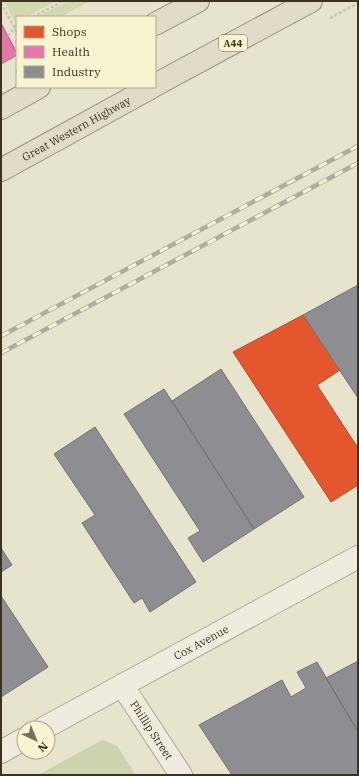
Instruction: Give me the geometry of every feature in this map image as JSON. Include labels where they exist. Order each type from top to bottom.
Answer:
[{"type":"highway","points":[[156,23],[198,1]]},
{"type":"highway","name":"A44","points":[[156,84],[311,1]]},
{"type":"highway","points":[[1,108],[37,88]]},
{"type":"highway","name":"Great Western Highway","points":[[1,170],[150,88]]},
{"type":"street","name":"Cox Avenue","points":[[56,721],[358,557]]},
{"type":"street","name":"Phillip Street","points":[[122,685],[181,775]]},
{"type":"street","points":[[1,752],[16,744]]},
{"type":"path","points":[[35,16],[63,1]]},
{"type":"path","points":[[1,3],[16,26],[8,36]]},
{"type":"green space","points":[[4,1],[56,1],[28,16],[16,16],[15,23]]},
{"type":"green space","points":[[68,1],[90,1],[63,16],[39,16]]},
{"type":"green space","points":[[102,740],[117,746],[136,775],[38,775]]},
{"type":"building: Shops","points":[[303,315],[340,370],[317,385],[358,448],[358,485],[331,502],[233,352]]},
{"type":"building: Health","points":[[1,23],[16,51],[16,56],[1,64]]},
{"type":"building: Industry","points":[[358,285],[358,398],[303,315]]},
{"type":"building: Industry","points":[[221,369],[304,497],[254,529],[172,401]]},
{"type":"building: Industry","points":[[164,389],[254,529],[203,562],[188,538],[200,531],[124,414]]},
{"type":"building: Industry","points":[[95,427],[196,582],[150,612],[142,598],[134,603],[82,523],[95,515],[54,454]]},
{"type":"building: Industry","points":[[1,548],[12,565],[1,572]]},
{"type":"building: Industry","points":[[1,596],[48,667],[1,697]]},
{"type":"building: Industry","points":[[358,661],[358,732],[326,678]]},
{"type":"building: Industry","points":[[317,662],[358,732],[358,775],[232,775],[199,725],[282,680],[291,697],[306,688],[297,672]]},
{"type":"railway","points":[[1,336],[358,146]]},
{"type":"railway","points":[[1,353],[358,163]]}]
